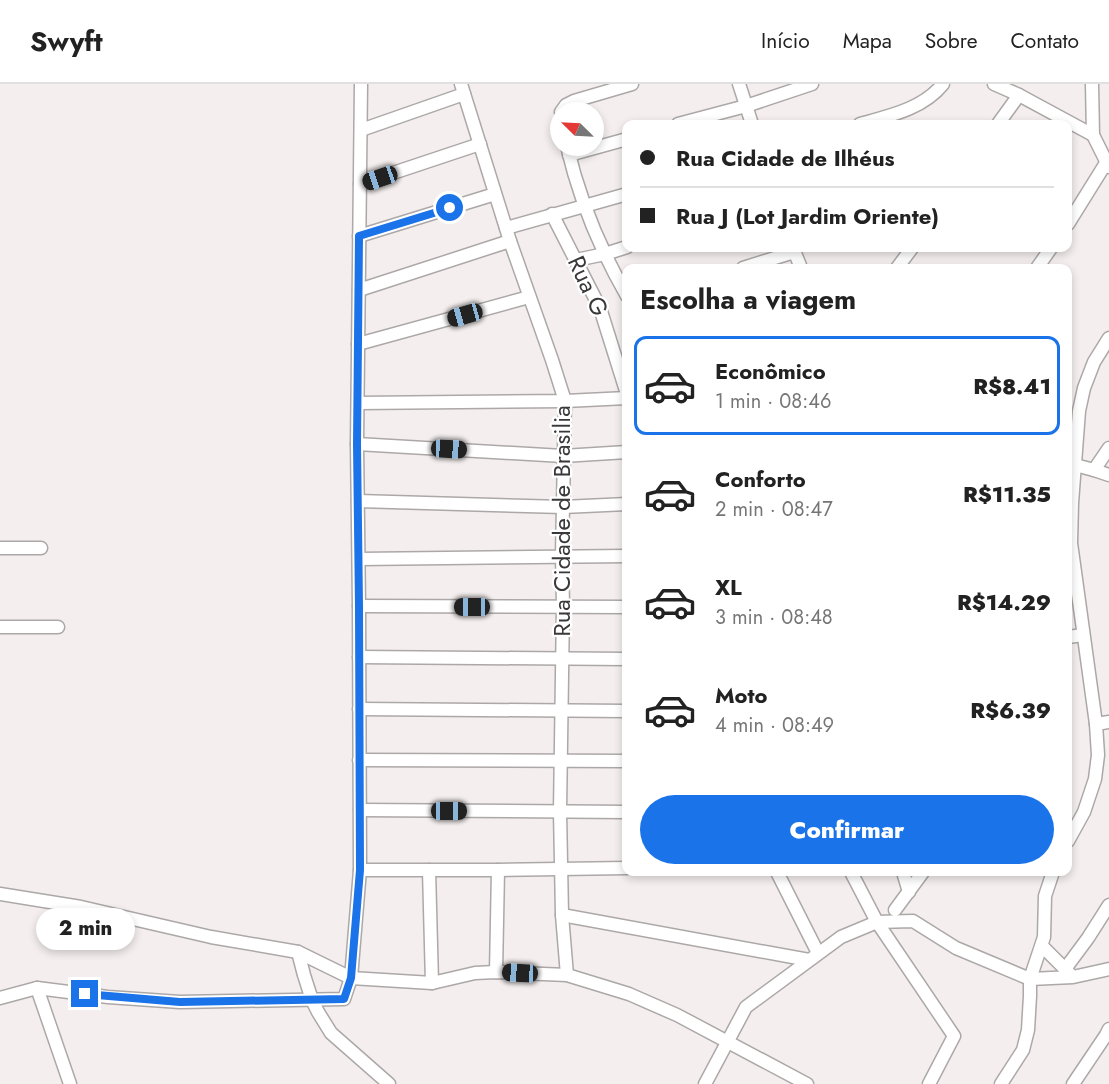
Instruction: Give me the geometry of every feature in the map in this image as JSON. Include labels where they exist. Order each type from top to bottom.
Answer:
[{"type":"street","points":[[0,998],[37,988],[108,997],[180,1002],[344,999],[351,978],[360,870],[357,403],[361,84]]},
{"type":"street","points":[[584,102],[632,84]]},
{"type":"street","points":[[739,84],[751,120]]},
{"type":"street","points":[[693,120],[746,106],[812,84]]},
{"type":"street","points":[[874,120],[898,113],[925,101],[943,84]]},
{"type":"street","points":[[994,84],[1065,120]]},
{"type":"street","points":[[1072,218],[1108,165],[1093,135],[1092,84]]},
{"type":"street","points":[[361,130],[462,89]]},
{"type":"street","name":"Rua Cidade de Brasilia","points":[[462,89],[510,241],[565,401],[560,868],[567,975]]},
{"type":"street","points":[[1001,120],[1019,95]]},
{"type":"street","points":[[1072,124],[1093,135]]},
{"type":"street","points":[[604,143],[622,140]]},
{"type":"street","points":[[360,184],[480,144]]},
{"type":"street","name":"Rua G","points":[[570,156],[585,206],[605,254],[622,286]]},
{"type":"street","points":[[359,236],[495,194]]},
{"type":"street","points":[[506,228],[622,195]]},
{"type":"street","name":"Rua G","points":[[552,214],[600,308],[622,380]]},
{"type":"street","points":[[359,290],[510,241]]},
{"type":"street","points":[[576,260],[622,249]]},
{"type":"street","points":[[754,264],[787,252]]},
{"type":"street","points":[[358,344],[529,297]]},
{"type":"street","points":[[1072,503],[1079,411],[1084,388],[1094,362],[1109,338]]},
{"type":"street","points":[[357,403],[565,401],[622,396]]},
{"type":"street","points":[[357,444],[563,456],[622,452]]},
{"type":"street","points":[[1094,470],[1109,448]]},
{"type":"street","points":[[1075,465],[1109,475]]},
{"type":"street","points":[[357,501],[563,507],[622,504]]},
{"type":"street","points":[[0,548],[41,548]]},
{"type":"street","points":[[1072,551],[1083,635],[1103,723],[1095,779],[1084,812],[1072,834]]},
{"type":"street","points":[[358,559],[622,556]]},
{"type":"street","points":[[359,606],[622,607]]},
{"type":"street","points":[[0,627],[58,627]]},
{"type":"street","points":[[1072,636],[1083,635]]},
{"type":"street","points":[[359,657],[622,659]]},
{"type":"street","points":[[359,709],[622,711]]},
{"type":"street","points":[[359,759],[622,761]]},
{"type":"street","points":[[360,810],[622,812]]},
{"type":"street","points":[[360,870],[622,868]]},
{"type":"street","points":[[429,870],[432,983]]},
{"type":"street","points":[[496,972],[498,870]]},
{"type":"street","points":[[779,876],[813,956]]},
{"type":"street","points":[[853,876],[877,922],[954,1036],[929,1084]]},
{"type":"street","points":[[904,876],[909,892]]},
{"type":"street","points":[[895,910],[919,876]]},
{"type":"street","points":[[1001,1084],[1023,1050],[1028,1030],[1030,980],[1042,946],[1045,896],[1052,876]]},
{"type":"street","points":[[0,894],[81,907],[211,937],[298,952],[351,978],[432,983],[475,973],[567,975],[629,994],[677,1015],[807,1084]]},
{"type":"street","points":[[1069,973],[1109,905]]},
{"type":"street","points":[[562,915],[813,956]]},
{"type":"street","points":[[705,1084],[746,1007],[841,937],[877,922],[913,921],[956,948],[1030,980],[1109,969]]},
{"type":"street","points":[[1042,946],[1069,973]]},
{"type":"street","points":[[298,952],[312,1000],[318,1012],[332,1032],[387,1082]]},
{"type":"street","points":[[37,988],[70,1084]]},
{"type":"street","points":[[1073,1084],[1109,1029]]},
{"type":"street","points":[[370,1084],[387,1082]]},
{"type":"route","points":[[85,994],[180,1002],[344,999],[351,978],[360,870],[357,444],[359,236],[450,208]]}]
